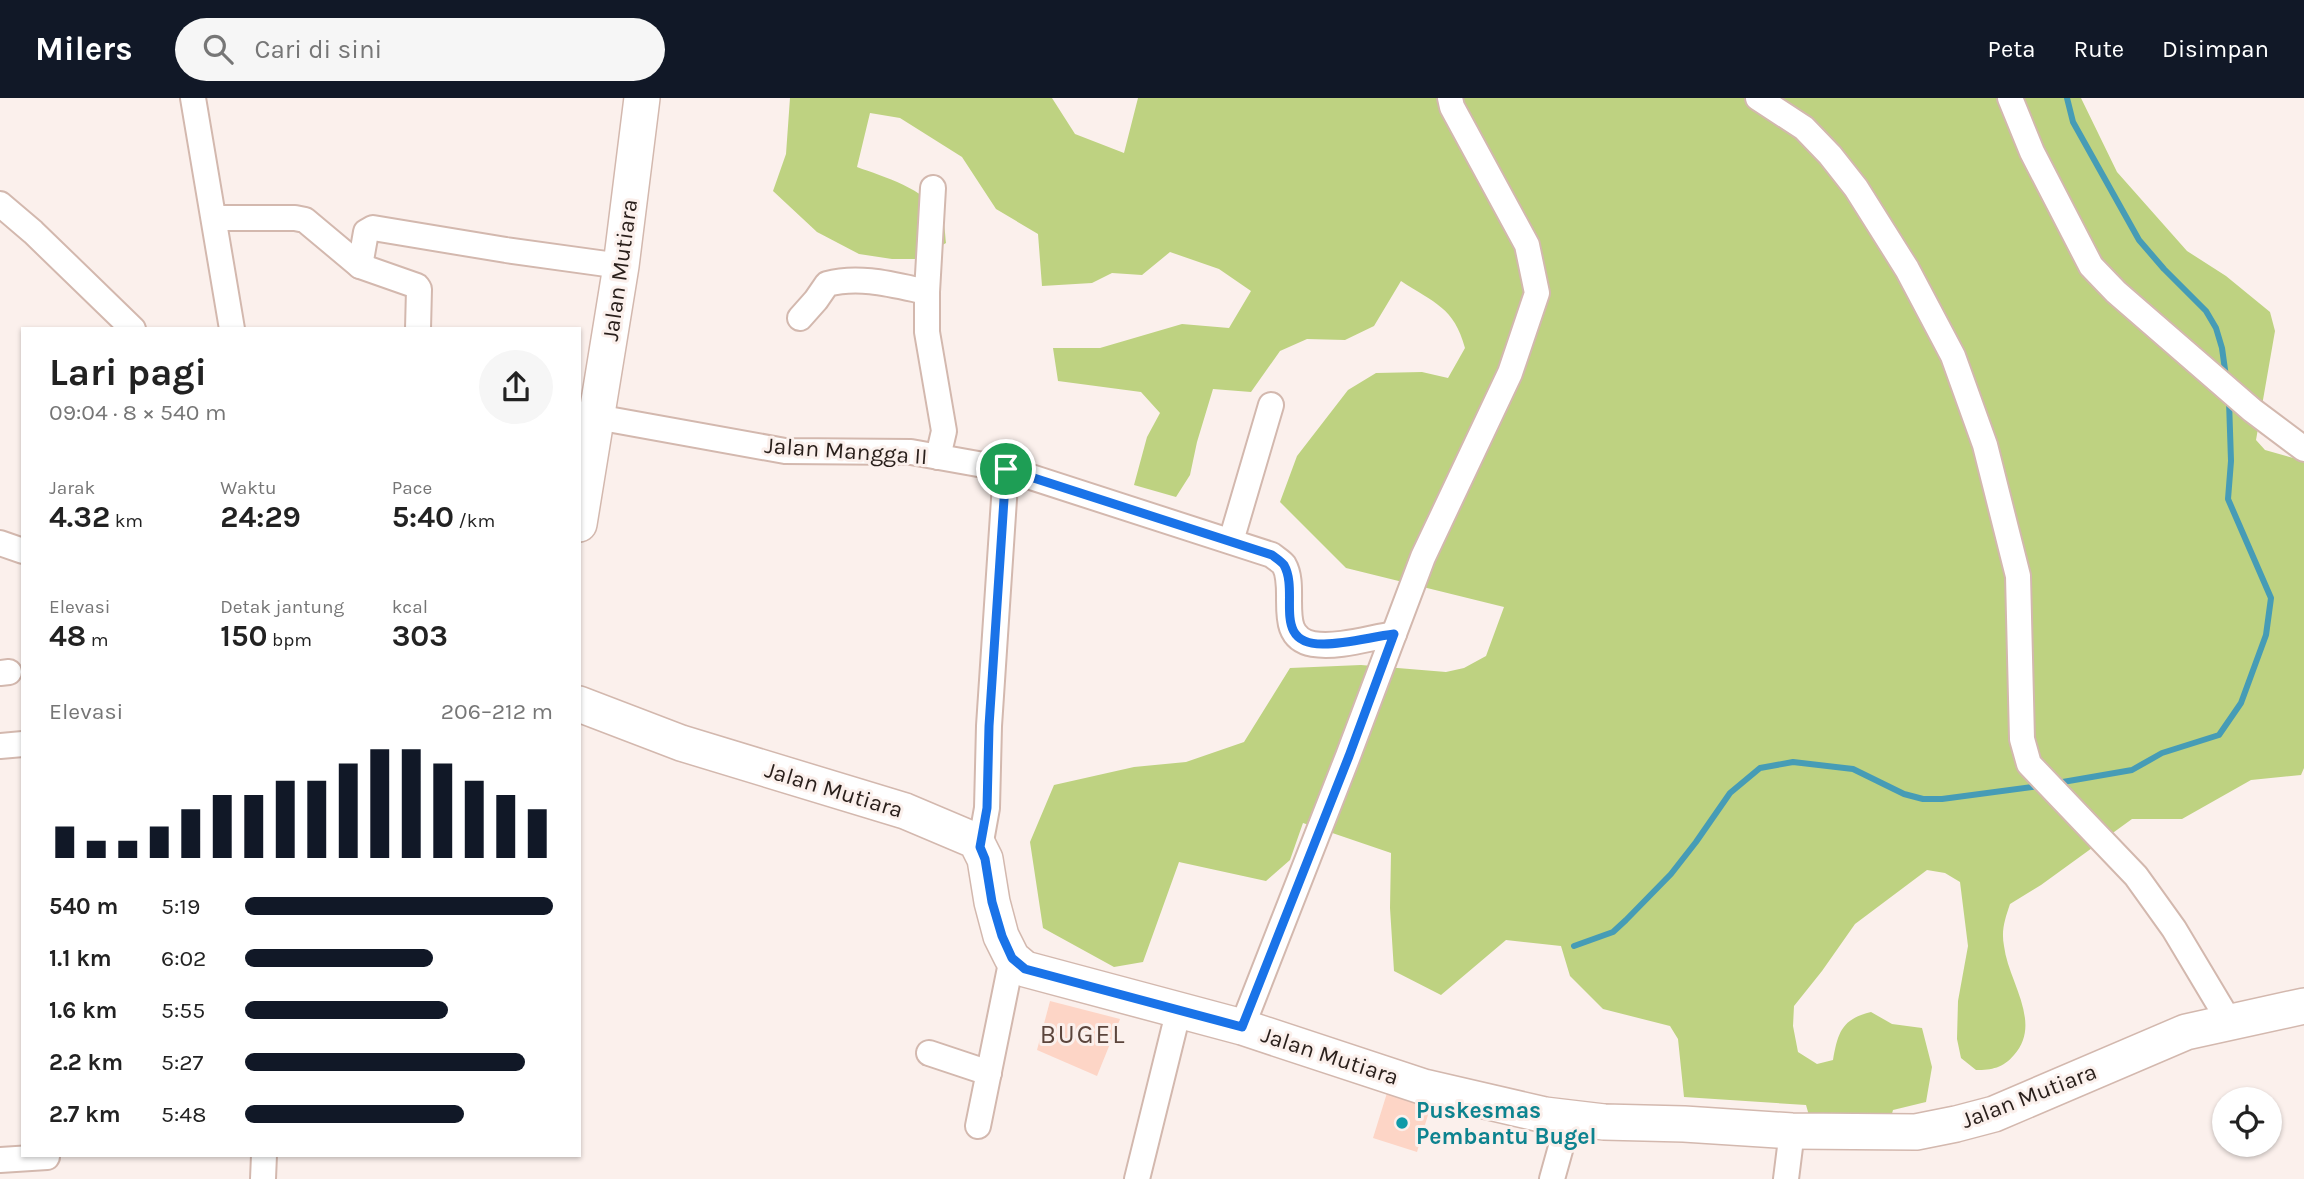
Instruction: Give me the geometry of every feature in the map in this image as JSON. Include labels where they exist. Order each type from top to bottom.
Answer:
[{"type":"street","points":[[193,98],[232,327]]},
{"type":"street","name":"Jalan Mutiara","points":[[581,502],[589,414],[621,266],[642,98]]},
{"type":"street","points":[[1242,1027],[1349,756],[1423,557],[1510,373],[1537,293],[1527,245],[1452,107],[1450,98]]},
{"type":"street","points":[[1758,98],[1804,128],[1856,188],[1907,269],[1953,356],[1985,445],[2018,576],[2022,739],[2029,764],[2136,876],[2174,929],[2229,1021]]},
{"type":"street","points":[[2010,98],[2032,152],[2091,266],[2116,292],[2252,410],[2304,449]]},
{"type":"street","points":[[933,188],[927,332],[944,431],[938,457]]},
{"type":"street","points":[[0,204],[33,232],[131,327]]},
{"type":"street","points":[[214,218],[303,219],[360,266],[418,287],[418,327]]},
{"type":"street","points":[[360,266],[366,232],[373,228],[621,266]]},
{"type":"street","points":[[800,318],[827,284],[844,279],[882,282],[927,292]]},
{"type":"street","points":[[1231,541],[1271,405]]},
{"type":"street","name":"Jalan Mangga II","points":[[589,414],[785,451],[911,452],[1006,469],[1272,555],[1283,564],[1288,578],[1289,622],[1296,636],[1310,643],[1325,645],[1394,634]]},
{"type":"street","points":[[978,1126],[1012,958],[998,925],[985,859],[980,847],[987,808],[989,726],[1006,469]]},
{"type":"street","points":[[0,543],[21,550]]},
{"type":"street","name":"Jalan Mutiara","points":[[581,705],[681,743],[905,811],[964,835],[976,841],[980,847]]},
{"type":"street","points":[[0,746],[21,744]]},
{"type":"street","name":"Jalan Mutiara","points":[[1012,958],[1025,969],[1242,1027],[1424,1087],[1545,1115],[1604,1122],[1792,1131],[1916,1132],[1956,1124],[1994,1114],[2186,1032],[2304,1006]]},
{"type":"street","points":[[1137,1179],[1179,1009]]},
{"type":"street","points":[[929,1053],[989,1073]]},
{"type":"street","points":[[1552,1179],[1569,1118]]},
{"type":"street","points":[[1786,1179],[1792,1131]]},
{"type":"street","points":[[0,1160],[47,1157]]},
{"type":"street","points":[[263,1179],[264,1157]]},
{"type":"green space","points":[[790,98],[1052,98],[1075,134],[1124,153],[1138,98],[2081,98],[2117,172],[2187,251],[2226,276],[2270,312],[2275,331],[2256,440],[2265,450],[2297,459],[2304,453],[2304,768],[2301,775],[2251,780],[2182,819],[2132,819],[2041,885],[2010,904],[2003,940],[2025,1016],[2025,1029],[2022,1043],[2014,1055],[1997,1067],[1976,1070],[1961,1058],[1957,1039],[1958,1001],[1968,946],[1960,882],[1945,873],[1927,870],[1855,924],[1794,1006],[1793,1026],[1798,1052],[1817,1064],[1833,1060],[1843,1028],[1861,1015],[1871,1012],[1892,1024],[1922,1028],[1932,1067],[1926,1102],[1893,1110],[1888,1128],[1812,1126],[1806,1105],[1684,1097],[1678,1039],[1670,1026],[1603,1009],[1570,976],[1561,946],[1506,940],[1441,995],[1394,971],[1390,908],[1391,853],[1303,823],[1290,860],[1266,881],[1179,862],[1143,962],[1114,967],[1043,928],[1030,842],[1054,785],[1134,767],[1186,762],[1244,742],[1290,668],[1361,665],[1446,672],[1464,668],[1486,656],[1504,607],[1346,568],[1280,502],[1297,456],[1348,390],[1376,373],[1422,372],[1448,378],[1465,348],[1460,334],[1455,323],[1441,307],[1401,281],[1374,326],[1345,340],[1307,339],[1280,351],[1251,392],[1213,389],[1190,475],[1176,497],[1134,485],[1147,437],[1160,413],[1141,392],[1058,381],[1053,348],[1100,348],[1182,324],[1229,328],[1251,291],[1219,269],[1170,252],[1142,275],[1112,273],[1092,283],[1042,286],[1038,234],[996,209],[962,157],[900,118],[870,113],[857,167],[903,185],[925,198],[942,219],[946,243],[918,259],[892,259],[859,254],[817,232],[773,191],[786,154]]},
{"type":"building","points":[[1050,1001],[1120,1019],[1097,1076],[1037,1050]]},
{"type":"building","name":"Puskesmas Pembantu Bugel","points":[[1387,1093],[1421,1095],[1418,1104],[1430,1108],[1417,1152],[1373,1138]]},
{"type":"waterway","points":[[2067,98],[2073,122],[2139,240],[2206,311],[2216,328],[2226,377]]},
{"type":"waterway","points":[[2057,783],[2132,770],[2162,753],[2219,735],[2241,703],[2266,635],[2271,598],[2228,499],[2231,461],[2229,401]]},
{"type":"waterway","points":[[1574,946],[1613,932],[1626,920],[1671,874],[1730,793],[1760,768],[1793,762],[1853,769],[1904,794],[1923,799],[2040,786]]},
{"type":"place","name":"Puskesmas Pembantu Bugel","points":[[1402,1123]]},
{"type":"district","name":"BUGEL","points":[[1083,1034]]},
{"type":"route","points":[[1006,469],[1272,555],[1283,564],[1288,578],[1289,622],[1296,636],[1310,643],[1325,645],[1394,634],[1242,1027],[1025,969],[1012,958],[1002,936],[980,847],[987,808],[989,726],[1006,469]]}]
